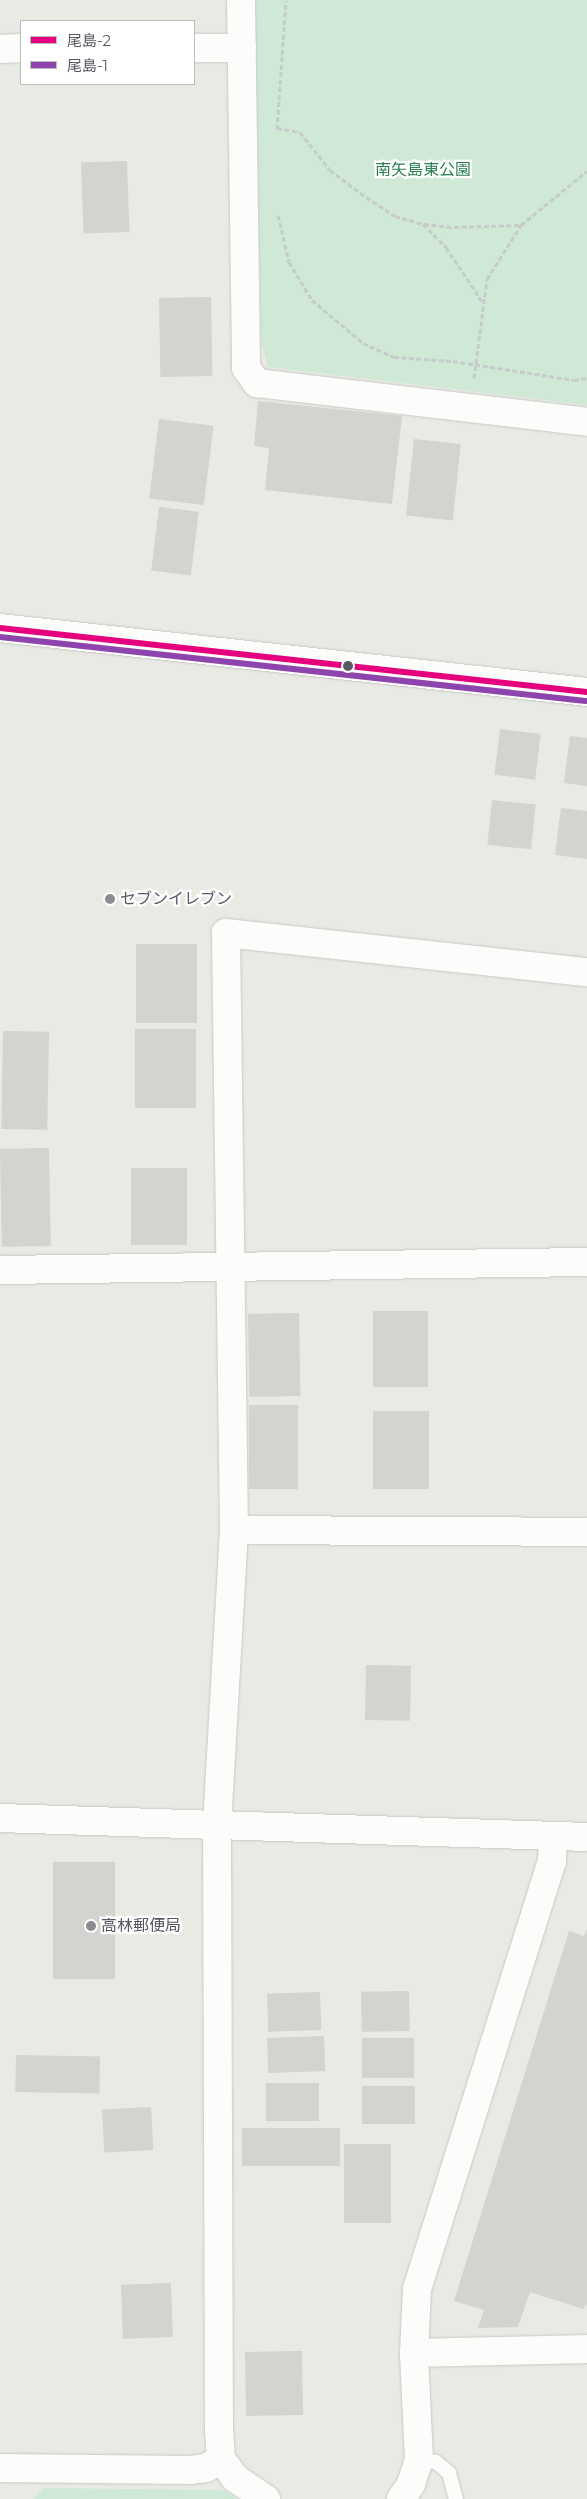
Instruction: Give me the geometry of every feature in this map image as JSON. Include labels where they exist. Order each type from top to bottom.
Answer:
[{"type":"street","points":[[241,0],[246,368],[257,383],[587,422]]},
{"type":"street","points":[[0,49],[20,48]]},
{"type":"street","points":[[195,48],[242,48]]},
{"type":"street","points":[[0,628],[587,692]]},
{"type":"street","points":[[266,2499],[235,2478],[221,2459],[219,2432],[217,1825],[234,1530],[232,1266],[226,933],[587,972]]},
{"type":"street","points":[[0,1270],[587,1262]]},
{"type":"street","points":[[234,1530],[587,1532]]},
{"type":"street","points":[[0,1818],[587,1837]]},
{"type":"street","points":[[401,2499],[411,2484],[419,2460],[414,2353],[417,2289],[552,1862],[553,1836]]},
{"type":"street","points":[[414,2353],[587,2349]]},
{"type":"street","points":[[0,2468],[190,2470],[206,2468],[221,2459]]},
{"type":"lane","points":[[419,2460],[436,2462],[449,2473],[456,2499]]},
{"type":"path","points":[[277,137],[286,0]]},
{"type":"path","points":[[278,128],[300,132],[330,170],[395,216],[423,224],[454,227],[520,225]]},
{"type":"path","points":[[476,365],[487,279],[511,245],[520,225],[587,171]]},
{"type":"path","points":[[278,208],[289,262],[312,300],[363,343],[394,357],[476,365],[574,380],[587,378]]},
{"type":"path","points":[[423,224],[446,246],[483,304]]},
{"type":"green space","name":"南矢島東公園","points":[[255,0],[587,0],[587,405],[268,367],[261,341]]},
{"type":"green space","points":[[43,2488],[223,2490],[236,2499],[33,2499]]},
{"type":"building","points":[[127,161],[129,232],[84,234],[81,163]]},
{"type":"building","points":[[211,297],[212,376],[160,377],[159,298]]},
{"type":"building","points":[[258,401],[402,416],[392,504],[265,490],[269,448],[254,446]]},
{"type":"building","points":[[159,419],[214,426],[204,505],[149,498]]},
{"type":"building","points":[[414,439],[461,444],[453,520],[406,516]]},
{"type":"building","points":[[159,507],[199,512],[191,575],[151,571]]},
{"type":"building","points":[[500,729],[541,734],[535,780],[494,775]]},
{"type":"building","points":[[570,736],[587,738],[587,786],[564,783]]},
{"type":"building","points":[[492,800],[536,805],[531,849],[487,845]]},
{"type":"building","points":[[561,808],[587,811],[587,859],[555,855]]},
{"type":"building","points":[[136,944],[197,944],[197,1023],[136,1023]]},
{"type":"building","points":[[135,1029],[196,1029],[196,1108],[135,1108]]},
{"type":"building","points":[[3,1031],[49,1032],[47,1130],[1,1129]]},
{"type":"building","points":[[49,1148],[51,1246],[2,1247],[0,1149]]},
{"type":"building","points":[[131,1168],[187,1168],[187,1245],[131,1245]]},
{"type":"building","points":[[373,1311],[428,1311],[428,1387],[373,1387]]},
{"type":"building","points":[[299,1313],[300,1396],[249,1397],[248,1314]]},
{"type":"building","points":[[249,1405],[298,1405],[298,1489],[249,1489]]},
{"type":"building","points":[[373,1411],[429,1411],[429,1489],[373,1489]]},
{"type":"building","points":[[366,1665],[411,1666],[410,1721],[365,1720]]},
{"type":"building","points":[[53,1862],[115,1862],[115,1979],[53,1979]]},
{"type":"building","points":[[587,1929],[587,2304],[583,2309],[530,2292],[518,2327],[478,2328],[484,2310],[454,2301],[569,1931],[584,1936]]},
{"type":"building","points":[[409,1991],[410,2031],[362,2032],[361,1992]]},
{"type":"building","points":[[320,1992],[321,2030],[268,2032],[267,1994]]},
{"type":"building","points":[[324,2036],[325,2071],[268,2073],[267,2038]]},
{"type":"building","points":[[362,2038],[414,2038],[414,2078],[362,2078]]},
{"type":"building","points":[[16,2055],[100,2056],[99,2093],[15,2092]]},
{"type":"building","points":[[266,2083],[319,2083],[319,2121],[266,2121]]},
{"type":"building","points":[[362,2086],[415,2086],[415,2124],[362,2124]]},
{"type":"building","points":[[151,2107],[153,2150],[104,2153],[102,2110]]},
{"type":"building","points":[[242,2128],[340,2128],[340,2166],[242,2166]]},
{"type":"building","points":[[344,2144],[391,2144],[391,2223],[344,2223]]},
{"type":"building","points":[[171,2283],[173,2337],[123,2339],[121,2285]]},
{"type":"building","points":[[302,2351],[303,2415],[246,2416],[245,2352]]},
{"type":"transit line","name":"尾島-2","points":[[0,628],[587,692]]},
{"type":"transit line","name":"尾島-1","points":[[0,637],[586,701]]},
{"type":"place","name":"セブンイレブン","points":[[110,899]]},
{"type":"place","name":"高林郵便局","points":[[91,1926]]}]
